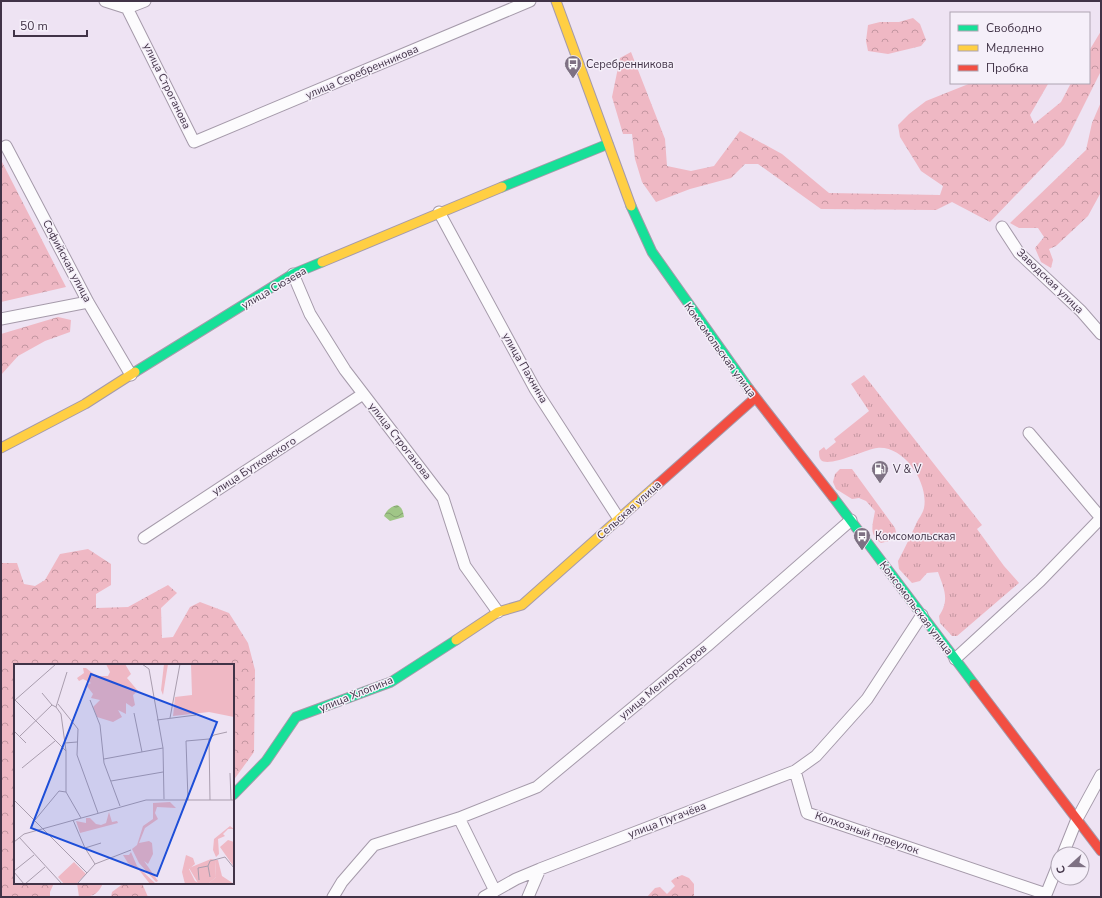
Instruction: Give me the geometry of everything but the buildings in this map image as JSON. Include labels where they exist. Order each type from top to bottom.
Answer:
[{"type":"street","points":[[105,1],[127,8],[145,1]]},
{"type":"street","name":"улица Серебренникова","points":[[194,142],[530,1]]},
{"type":"street","name":"Комсомольская улица","points":[[556,1],[633,213],[652,252],[755,398],[851,520],[954,659],[1101,851]]},
{"type":"street","name":"улица Строганова","points":[[127,8],[194,142]]},
{"type":"street","name":"улица Сюзева","points":[[1,448],[85,404],[293,274],[439,212],[608,144]]},
{"type":"street","name":"Софийская улица","points":[[6,146],[88,302],[131,375]]},
{"type":"street","name":"улица Пахнина","points":[[439,212],[535,389],[619,519]]},
{"type":"street","name":"Заводская улица","points":[[1002,227],[1019,253],[1081,311],[1101,334]]},
{"type":"street","name":"улица Строганова","points":[[293,274],[310,314],[345,370],[443,498],[465,566],[498,612]]},
{"type":"street","points":[[1,319],[88,302]]},
{"type":"street","name":"улица Бутковского","points":[[144,538],[363,394]]},
{"type":"street","name":"Сельская улица","points":[[498,612],[522,604],[755,398]]},
{"type":"street","name":"Комсомольская улица","points":[[954,659],[1040,581],[1101,518],[1029,433]]},
{"type":"street","name":"улица Мелиораторов","points":[[333,897],[342,882],[374,844],[458,818],[538,787],[707,646],[851,520]]},
{"type":"street","name":"улица Хлопина","points":[[234,794],[266,761],[296,717],[391,682],[498,612]]},
{"type":"street","points":[[795,771],[816,756],[867,699],[922,615]]},
{"type":"street","name":"улица Пугачёва","points":[[484,897],[516,879],[540,869],[795,771]]},
{"type":"street","name":"Колхозный переулок","points":[[795,771],[807,813],[1045,896]]},
{"type":"street","points":[[1066,846],[1077,820],[1101,775]]},
{"type":"street","points":[[458,818],[495,891]]},
{"type":"street","points":[[528,897],[540,869]]},
{"type":"street","points":[[1045,896],[1050,884]]},
{"type":"green space","points":[[913,18],[920,24],[926,40],[921,46],[888,54],[868,51],[866,41],[868,25],[880,22],[899,22]]},
{"type":"green space","points":[[1101,31],[1101,71],[1064,145],[990,222],[952,202],[936,210],[821,209],[758,164],[745,164],[731,178],[690,189],[656,202],[642,182],[635,159],[632,134],[623,134],[612,97],[620,58],[631,52],[665,139],[667,166],[691,171],[714,166],[740,131],[782,154],[829,193],[940,195],[943,186],[921,171],[900,137],[898,125],[909,114],[926,101],[968,84],[1048,84],[1030,115],[1034,124],[1061,102],[1070,84],[1090,84],[1090,49]]},
{"type":"green space","points":[[1101,102],[1100,194],[1088,216],[1056,246],[1049,249],[1053,260],[1051,268],[1041,262],[1035,248],[1044,237],[1038,228],[1019,228],[1010,223],[1086,150],[1092,123]]},
{"type":"green space","points":[[1,160],[66,287],[1,302]]},
{"type":"green space","points":[[58,317],[71,320],[70,332],[45,341],[18,356],[1,375],[1,334]]},
{"type":"green space","points":[[864,375],[982,525],[977,529],[1004,566],[1019,583],[957,636],[952,636],[940,623],[939,616],[944,605],[945,594],[938,572],[927,573],[920,581],[912,583],[899,569],[898,561],[924,508],[925,498],[923,488],[912,468],[905,459],[887,449],[872,449],[831,462],[821,460],[819,456],[819,451],[824,447],[826,450],[836,442],[834,439],[869,411],[851,384]]},
{"type":"green space","points":[[840,469],[852,469],[895,528],[896,532],[889,541],[881,543],[874,536],[872,528],[875,511],[866,501],[859,498],[852,499],[836,489],[833,482],[835,474]]},
{"type":"green space","points":[[88,549],[111,564],[111,585],[96,594],[96,608],[128,607],[168,585],[177,593],[161,608],[162,638],[173,637],[190,607],[200,602],[229,613],[248,643],[255,670],[254,752],[234,780],[234,664],[14,664],[14,884],[54,884],[50,892],[50,897],[1,897],[1,563],[17,563],[24,584],[35,586],[45,580],[60,554]]},
{"type":"green space","points":[[682,875],[689,878],[694,884],[694,897],[647,897],[655,888],[660,887],[667,894],[675,886],[671,881]]},
{"type":"green space","points":[[77,884],[102,884],[97,893],[79,897]]},
{"type":"green space","points":[[123,884],[142,884],[148,897],[111,897],[112,892]]},
{"type":"water","points":[[397,505],[402,509],[404,517],[390,521],[384,516],[389,509]]},
{"type":"traffic: fast","points":[[502,187],[608,144]]},
{"type":"traffic: fast","points":[[631,206],[652,252],[749,389]]},
{"type":"traffic: fast","points":[[135,372],[293,274],[322,262]]},
{"type":"traffic: fast","points":[[833,497],[974,684]]},
{"type":"traffic: fast","points":[[234,794],[266,761],[296,717],[391,682],[456,640]]},
{"type":"traffic: slow","points":[[556,1],[631,206]]},
{"type":"traffic: slow","points":[[322,262],[502,187]]},
{"type":"traffic: slow","points":[[1,448],[85,404],[135,372]]},
{"type":"traffic: slow","points":[[456,640],[498,612],[522,605],[657,485]]},
{"type":"traffic: jam","points":[[749,389],[833,497]]},
{"type":"traffic: jam","points":[[657,485],[755,398]]},
{"type":"traffic: jam","points":[[974,684],[1101,851]]},
{"type":"place","name":"Серебренникова","points":[[573,79]]},
{"type":"place","name":"V & V","points":[[880,484]]},
{"type":"place","name":"Комсомольская","points":[[862,551]]}]
